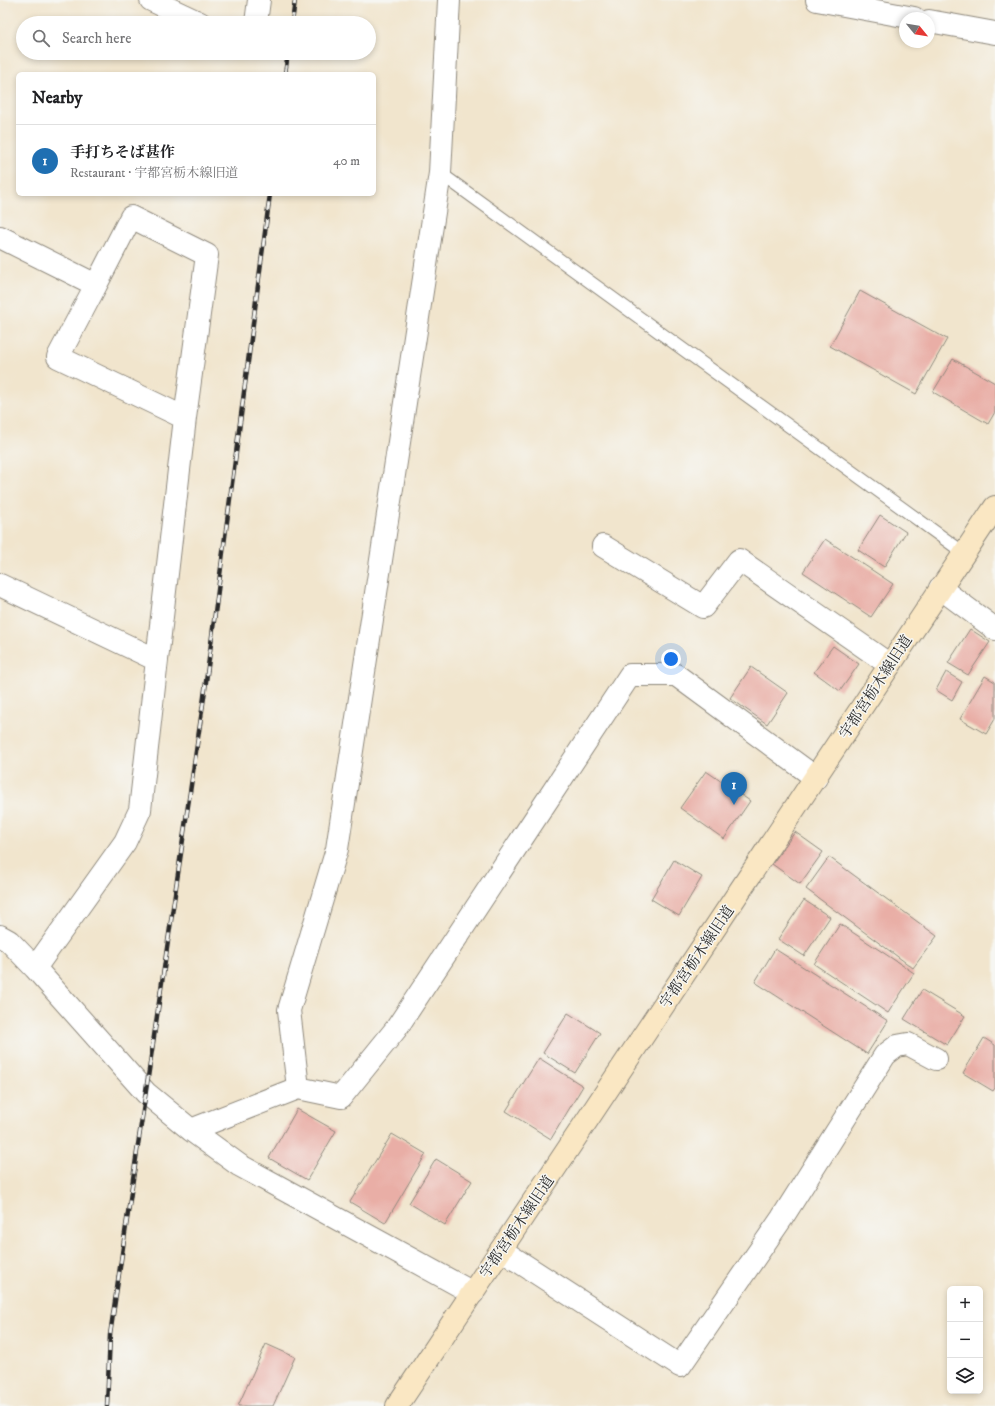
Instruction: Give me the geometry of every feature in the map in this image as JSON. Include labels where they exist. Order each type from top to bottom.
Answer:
[{"type":"street","points":[[151,0],[185,16]]},
{"type":"street","points":[[257,16],[259,0]]},
{"type":"street","points":[[298,1088],[289,1010],[337,850],[440,173],[449,0]]},
{"type":"street","points":[[817,0],[899,15]]},
{"type":"street","points":[[935,22],[995,33]]},
{"type":"street","points":[[35,968],[125,842],[140,810],[185,418],[207,255],[131,217],[58,357],[185,418]]},
{"type":"street","points":[[0,237],[96,285]]},
{"type":"street","name":"宇都宮栃木線旧道","points":[[398,1406],[995,507]]},
{"type":"street","points":[[603,546],[703,607],[739,560],[890,665]]},
{"type":"street","points":[[0,585],[157,660]]},
{"type":"street","points":[[940,588],[995,629]]},
{"type":"street","points":[[191,1130],[298,1088],[341,1097],[396,1029],[630,675],[676,675],[816,778]]},
{"type":"street","points":[[0,936],[9,941],[35,968],[146,1093],[191,1130],[239,1165],[473,1293]]},
{"type":"street","points":[[501,1250],[680,1366],[782,1218],[885,1055],[896,1046],[908,1044],[936,1059]]},
{"type":"lane","points":[[440,173],[964,553]]},
{"type":"building","points":[[860,291],[947,339],[916,394],[830,346]]},
{"type":"building","points":[[953,359],[995,383],[995,412],[988,424],[933,392]]},
{"type":"building","points":[[880,515],[906,532],[884,567],[858,550]]},
{"type":"building","points":[[825,539],[893,584],[871,617],[803,572]]},
{"type":"building","points":[[970,629],[990,642],[968,675],[948,663]]},
{"type":"building","points":[[833,646],[859,664],[840,691],[814,672]]},
{"type":"building","points":[[751,667],[788,693],[767,724],[730,698]]},
{"type":"building","points":[[946,672],[962,682],[952,700],[936,690]]},
{"type":"building","points":[[985,676],[995,682],[995,719],[986,734],[960,719]]},
{"type":"building","points":[[706,771],[750,801],[724,839],[680,808]]},
{"type":"building","points":[[795,832],[823,852],[800,884],[772,864]]},
{"type":"building","points":[[829,857],[937,936],[913,968],[806,889]]},
{"type":"building","points":[[674,860],[702,877],[679,916],[651,899]]},
{"type":"building","points":[[804,900],[830,917],[804,956],[778,939]]},
{"type":"building","points":[[840,924],[914,973],[888,1013],[814,964]]},
{"type":"building","points":[[775,949],[888,1021],[867,1054],[755,982]]},
{"type":"building","points":[[922,990],[965,1016],[947,1045],[904,1019]]},
{"type":"building","points":[[568,1013],[600,1033],[575,1073],[543,1053]]},
{"type":"building","points":[[984,1038],[995,1045],[995,1088],[993,1091],[963,1073]]},
{"type":"building","points":[[539,1058],[583,1086],[551,1139],[506,1111]]},
{"type":"building","points":[[297,1109],[336,1131],[307,1180],[269,1158]]},
{"type":"building","points":[[392,1134],[426,1154],[385,1223],[350,1202]]},
{"type":"building","points":[[436,1159],[472,1181],[445,1225],[409,1203]]},
{"type":"building","points":[[266,1344],[295,1357],[273,1406],[238,1406]]},
{"type":"railway","points":[[293,16],[295,0]]},
{"type":"railway","points":[[285,72],[287,60]]},
{"type":"railway","points":[[107,1406],[110,1335],[204,697],[270,196]]},
{"type":"place","name":"手打ちそば甚作","points":[[734,805]]}]
